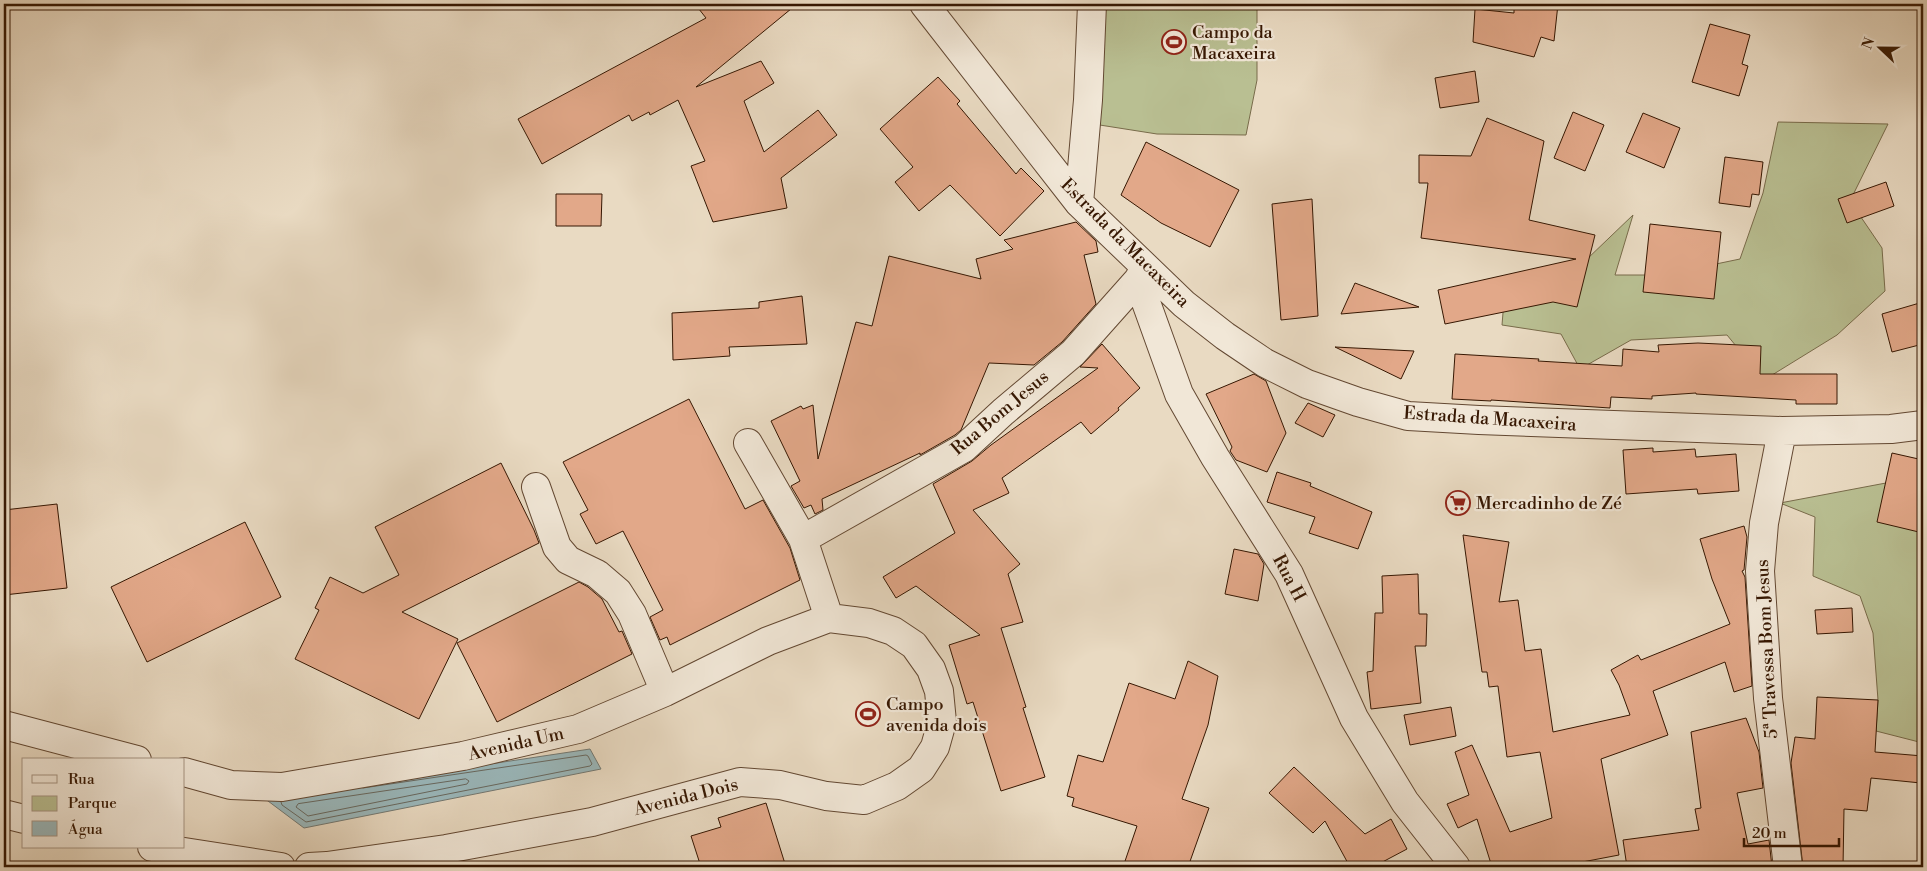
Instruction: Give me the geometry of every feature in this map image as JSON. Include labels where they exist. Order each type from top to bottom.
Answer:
[{"type":"street","name":"Estrada da Macaxeira","points":[[924,4],[1079,203],[1141,274],[1265,363],[1307,384],[1358,402],[1408,416],[1575,425],[1782,432],[1923,425]]},
{"type":"street","points":[[1079,203],[1088,100],[1092,4]]},
{"type":"street","name":"Rua Bom Jesus","points":[[803,539],[964,448],[1003,412],[1073,354],[1141,274]]},
{"type":"street","name":"Rua H","points":[[1141,274],[1179,394],[1215,457],[1289,574],[1354,718],[1405,802],[1456,867]]},
{"type":"street","name":"5ª Travessa Bom Jesus","points":[[1782,432],[1764,523],[1760,571],[1768,698],[1788,867]]},
{"type":"street","points":[[748,443],[803,539],[828,618]]},
{"type":"street","points":[[536,487],[560,552],[570,562],[597,574],[618,592],[632,614],[665,692]]},
{"type":"street","name":"Avenida Um","points":[[185,772],[231,785],[282,787],[463,756],[578,729],[665,692],[768,641],[828,618]]},
{"type":"street","name":"Avenida Dois","points":[[309,867],[446,849],[592,822],[740,782],[780,785],[826,796],[864,800],[897,786],[920,770],[935,747],[942,722],[939,691],[931,668],[914,645],[893,630],[868,623],[828,618]]},
{"type":"street","points":[[4,724],[130,758]]},
{"type":"street","points":[[4,814],[22,818]]},
{"type":"street","points":[[158,848],[281,867]]},
{"type":"green space","name":"Campo da Macaxeira","points":[[1093,4],[1257,4],[1257,80],[1246,135],[1157,134],[1087,123]]},
{"type":"green space","points":[[1778,122],[1888,124],[1850,201],[1882,248],[1885,291],[1837,335],[1764,380],[1727,335],[1631,340],[1580,369],[1561,334],[1502,325],[1505,288],[1585,261],[1633,215],[1615,275],[1663,275],[1740,259],[1763,193]]},
{"type":"green space","points":[[1923,476],[1923,743],[1876,731],[1878,700],[1873,633],[1860,596],[1813,576],[1815,517],[1780,503]]},
{"type":"water","points":[[590,749],[601,769],[304,828],[264,798]]},
{"type":"building","points":[[695,4],[797,4],[696,87],[761,61],[774,83],[744,101],[764,152],[818,110],[837,135],[781,178],[787,208],[713,222],[691,166],[705,161],[678,100],[650,115],[649,112],[632,121],[629,115],[542,164],[518,119],[706,18]]},
{"type":"building","points":[[1528,4],[1558,4],[1554,41],[1541,37],[1534,57],[1473,42],[1475,9],[1514,13],[1514,7],[1528,9]]},
{"type":"building","points":[[1710,24],[1750,35],[1742,64],[1748,66],[1739,96],[1692,82]]},
{"type":"building","points":[[1475,71],[1479,102],[1440,108],[1435,78]]},
{"type":"building","points":[[938,77],[960,101],[957,104],[1016,174],[1021,168],[1044,191],[1000,236],[950,185],[919,211],[895,182],[913,167],[880,129]]},
{"type":"building","points":[[1573,112],[1604,125],[1585,171],[1554,158]]},
{"type":"building","points":[[1643,113],[1680,128],[1664,168],[1626,152]]},
{"type":"building","points":[[1487,118],[1544,141],[1529,220],[1595,235],[1577,307],[1553,302],[1445,324],[1438,290],[1576,259],[1421,238],[1428,183],[1419,183],[1419,155],[1471,156]]},
{"type":"building","points":[[1146,142],[1239,190],[1210,247],[1161,223],[1121,195]]},
{"type":"building","points":[[1725,157],[1763,162],[1759,195],[1752,194],[1750,207],[1719,203]]},
{"type":"building","points":[[1886,182],[1894,206],[1847,223],[1838,199]]},
{"type":"building","points":[[556,194],[602,194],[601,226],[556,226]]},
{"type":"building","points":[[1312,199],[1318,316],[1281,320],[1272,204]]},
{"type":"building","points":[[1076,222],[1096,241],[1098,252],[1084,255],[1096,304],[1062,342],[1034,365],[989,363],[961,430],[955,435],[920,455],[920,453],[822,499],[823,510],[815,514],[811,505],[804,508],[791,486],[800,481],[771,421],[801,406],[803,409],[813,405],[818,459],[856,322],[872,326],[889,256],[981,279],[976,259],[1013,249],[1004,240]]},
{"type":"building","points":[[1650,224],[1721,232],[1714,299],[1643,292]]},
{"type":"building","points":[[1355,283],[1419,307],[1341,314]]},
{"type":"building","points":[[802,296],[807,344],[729,347],[730,356],[673,360],[672,313],[759,308],[759,302]]},
{"type":"building","points":[[1923,302],[1923,344],[1892,352],[1882,314]]},
{"type":"building","points":[[1698,343],[1761,346],[1760,374],[1837,374],[1837,404],[1796,404],[1796,400],[1696,393],[1652,396],[1652,399],[1611,397],[1610,408],[1452,399],[1455,354],[1622,366],[1623,349],[1659,352],[1658,345]]},
{"type":"building","points":[[1102,344],[1140,388],[1118,408],[1119,410],[1091,434],[1081,422],[1002,478],[1009,493],[973,510],[1020,564],[1008,574],[1023,622],[1001,628],[1026,707],[1023,708],[1045,777],[1001,791],[973,702],[967,704],[949,645],[980,635],[916,586],[896,598],[883,577],[955,533],[933,484],[972,461],[991,445],[1098,368],[1080,367]]},
{"type":"building","points":[[1335,347],[1414,351],[1401,379]]},
{"type":"building","points":[[1254,374],[1266,381],[1286,433],[1267,472],[1236,460],[1230,451],[1232,447],[1206,394]]},
{"type":"building","points":[[689,399],[745,509],[763,500],[790,548],[800,580],[670,645],[667,637],[660,640],[650,617],[663,610],[623,531],[596,544],[580,514],[588,510],[563,462]]},
{"type":"building","points":[[1308,403],[1335,415],[1323,437],[1295,423]]},
{"type":"building","points":[[1653,448],[1653,452],[1695,449],[1696,457],[1736,454],[1739,491],[1698,494],[1697,489],[1626,494],[1623,450]]},
{"type":"building","points":[[1892,453],[1923,460],[1923,533],[1877,522]]},
{"type":"building","points":[[501,463],[539,543],[402,612],[458,639],[419,719],[295,659],[319,610],[315,608],[330,577],[363,593],[399,575],[375,527]]},
{"type":"building","points":[[1277,472],[1311,483],[1310,486],[1372,512],[1358,549],[1309,533],[1315,517],[1267,502]]},
{"type":"building","points":[[57,504],[67,588],[4,595],[4,510]]},
{"type":"building","points":[[245,522],[281,597],[147,662],[111,587]]},
{"type":"building","points":[[1744,526],[1747,537],[1744,570],[1742,571],[1745,577],[1752,686],[1734,692],[1725,662],[1653,691],[1668,735],[1601,759],[1619,855],[1556,867],[1492,867],[1477,819],[1458,828],[1447,804],[1469,795],[1455,752],[1472,745],[1510,832],[1552,818],[1540,752],[1507,757],[1498,686],[1489,687],[1487,672],[1482,672],[1463,535],[1509,542],[1499,602],[1518,600],[1525,651],[1541,649],[1553,732],[1630,715],[1619,685],[1611,670],[1638,655],[1641,660],[1730,624],[1712,579],[1700,539]]},
{"type":"building","points":[[1234,549],[1258,554],[1264,564],[1258,601],[1225,594]]},
{"type":"building","points":[[1418,574],[1419,614],[1427,614],[1426,646],[1415,646],[1421,703],[1371,709],[1367,672],[1373,671],[1375,613],[1383,613],[1382,576]]},
{"type":"building","points":[[579,582],[602,599],[619,632],[622,631],[632,654],[497,722],[457,643]]},
{"type":"building","points":[[1852,608],[1853,632],[1817,634],[1815,610]]},
{"type":"building","points":[[1188,661],[1218,676],[1208,725],[1182,799],[1209,808],[1188,867],[1123,867],[1137,826],[1072,806],[1074,798],[1067,796],[1078,755],[1103,762],[1129,683],[1175,699]]},
{"type":"building","points":[[1817,697],[1878,700],[1875,752],[1923,756],[1921,783],[1871,778],[1867,811],[1844,809],[1843,867],[1803,867],[1791,763],[1795,737],[1815,739]]},
{"type":"building","points":[[1451,707],[1456,736],[1410,745],[1404,715]]},
{"type":"building","points":[[1746,718],[1759,752],[1763,788],[1737,793],[1748,844],[1769,840],[1772,867],[1627,867],[1623,840],[1699,830],[1695,809],[1701,808],[1691,732]]},
{"type":"building","points":[[1294,767],[1365,834],[1391,819],[1407,849],[1373,867],[1350,867],[1325,821],[1313,833],[1269,793]]},
{"type":"building","points":[[766,803],[786,867],[701,867],[691,836],[721,827],[718,818]]},
{"type":"place","name":"Campo da Macaxeira","points":[[1174,42]]},
{"type":"place","name":"Mercadinho de Zé","points":[[1458,503]]},
{"type":"place","name":"Campo avenida dois","points":[[868,714]]}]
